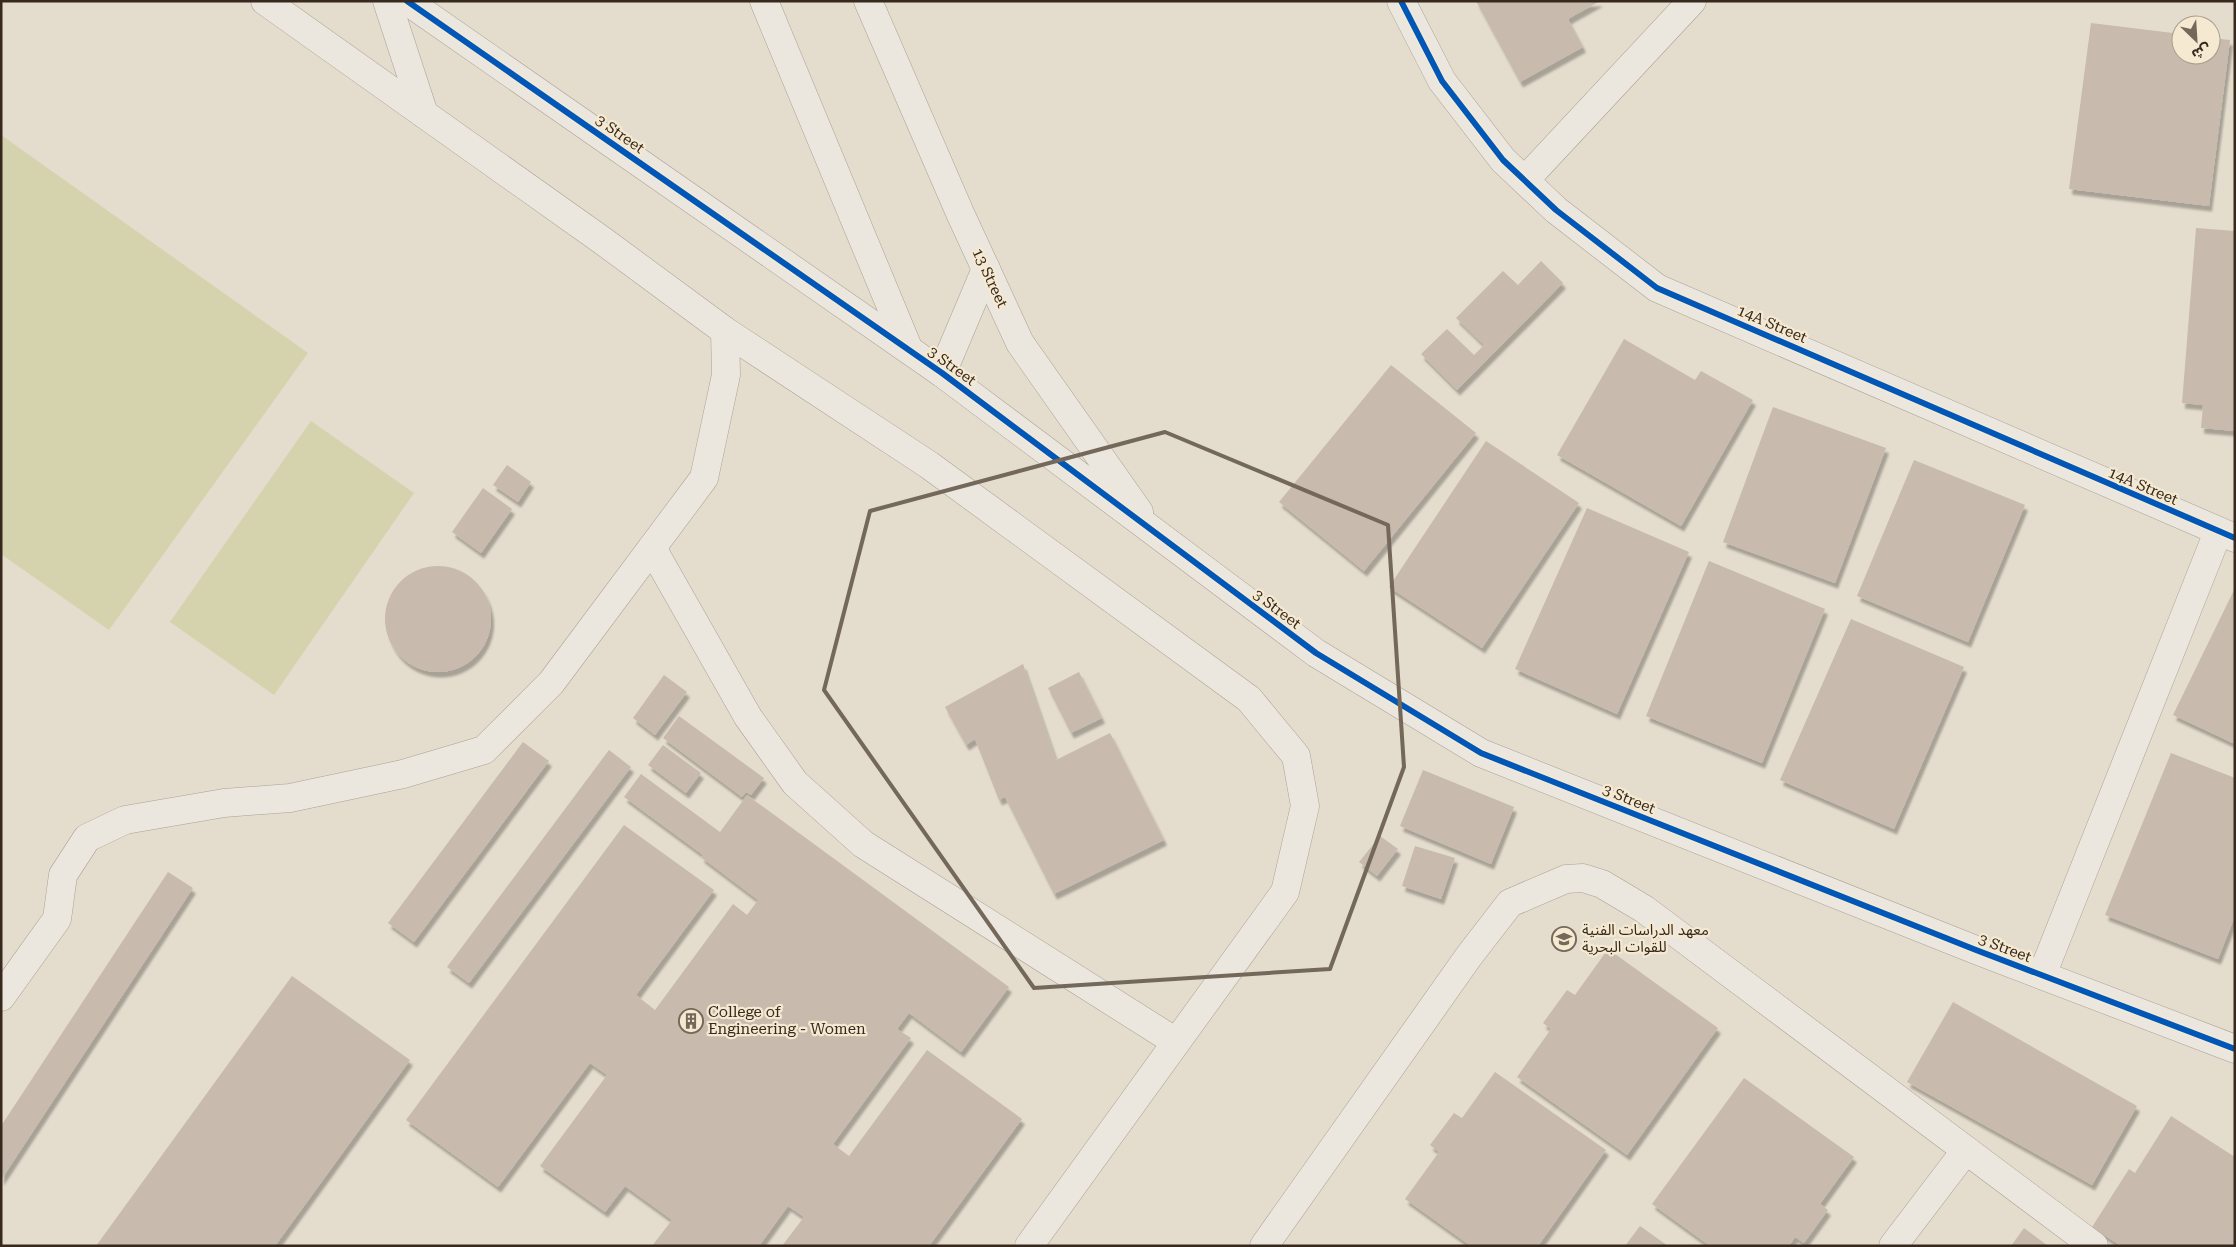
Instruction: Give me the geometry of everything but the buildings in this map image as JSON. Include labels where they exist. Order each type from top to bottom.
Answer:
[{"type":"street","points":[[265,1],[603,241],[725,331],[929,465],[1249,698],[1296,756],[1306,806],[1285,892],[1030,1246]]},
{"type":"street","points":[[387,1],[424,114]]},
{"type":"street","name":"3 Street","points":[[407,1],[909,350],[1316,654],[1481,753],[2042,975],[2235,1049]]},
{"type":"street","points":[[764,1],[909,350]]},
{"type":"street","name":"13 Street","points":[[868,1],[1020,343],[1153,531]]},
{"type":"street","name":"14A Street","points":[[1401,1],[1442,81],[1503,160],[1556,210],[1657,288],[2226,535]]},
{"type":"street","points":[[1525,180],[1692,1]]},
{"type":"street","points":[[942,374],[986,269]]},
{"type":"street","points":[[1,997],[56,919],[63,875],[87,838],[125,820],[224,803],[290,798],[403,774],[484,750],[551,684],[704,478],[726,375],[725,331]]},
{"type":"street","points":[[2042,975],[2226,535]]},
{"type":"street","points":[[652,548],[748,717],[795,783],[863,844],[1176,1042]]},
{"type":"street","points":[[1264,1246],[1469,956],[1510,903],[1566,879],[1584,878],[1602,884],[1644,909],[2094,1246]]},
{"type":"street","points":[[1893,1246],[1966,1150]]},
{"type":"highlighted area","points":[[1165,432],[1388,525],[1404,767],[1330,969],[1034,988],[824,690],[870,511]]},
{"type":"green space","points":[[1,135],[308,353],[109,630],[1,554]]},
{"type":"green space","points":[[311,421],[414,493],[274,695],[170,622]]},
{"type":"cycle path","points":[[407,1],[942,373],[1316,653],[1481,753],[1976,950],[2235,1049]]},
{"type":"cycle path","points":[[1401,1],[1442,81],[1503,160],[1556,210],[1657,288],[2235,538]]},
{"type":"place","name":"معهد الدراسات الفنية للقوات البحرية","points":[[1564,939]]},
{"type":"place","name":"College of Engineering - Women","points":[[691,1021]]}]
